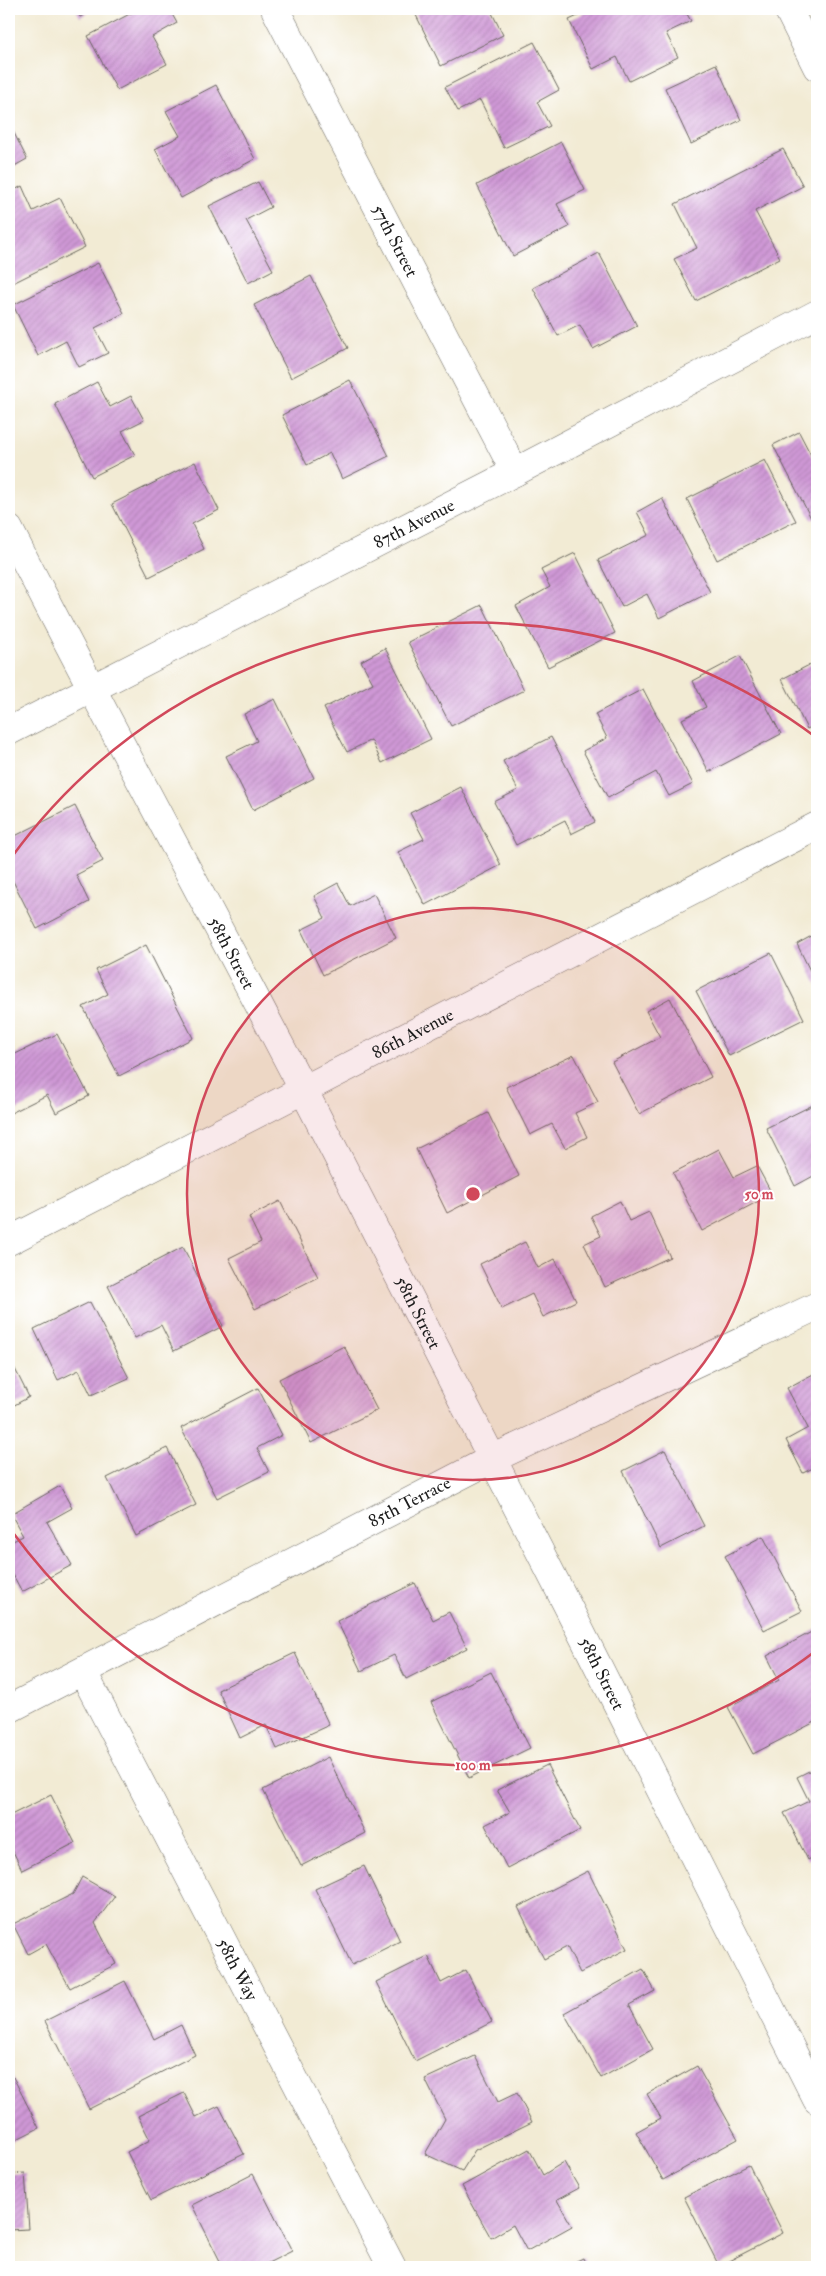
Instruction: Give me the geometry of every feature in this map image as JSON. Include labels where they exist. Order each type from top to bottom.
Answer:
[{"type":"street","name":"57th Street","points":[[276,9],[514,472]]},
{"type":"street","points":[[788,9],[817,67]]},
{"type":"street","name":"87th Avenue","points":[[9,731],[817,314]]},
{"type":"street","name":"58th Street","points":[[9,530],[90,689],[303,1090],[494,1458],[817,2100]]},
{"type":"street","name":"86th Avenue","points":[[9,1241],[817,826]]},
{"type":"street","name":"85th Terrace","points":[[9,1709],[494,1458],[817,1306]]},
{"type":"street","name":"58th Way","points":[[83,1672],[392,2267]]},
{"type":"building","points":[[76,9],[95,9],[80,17]]},
{"type":"building","points":[[139,9],[169,9],[177,23],[152,37],[167,64],[117,90],[88,36]]},
{"type":"building","points":[[413,9],[490,9],[503,35],[441,66]]},
{"type":"building","points":[[593,9],[684,9],[691,21],[666,33],[678,57],[629,81],[617,57],[593,69],[569,20]]},
{"type":"building","points":[[534,42],[559,90],[537,102],[550,126],[504,148],[480,100],[458,111],[445,87]]},
{"type":"building","points":[[716,64],[741,120],[691,144],[665,88]]},
{"type":"building","points":[[216,85],[255,159],[181,198],[155,149],[180,136],[166,111]]},
{"type":"building","points":[[9,123],[27,159],[9,169]]},
{"type":"building","points":[[561,142],[585,190],[557,204],[569,227],[513,256],[477,185]]},
{"type":"building","points":[[783,149],[803,186],[755,211],[780,258],[696,301],[674,259],[697,248],[675,204]]},
{"type":"building","points":[[258,182],[271,207],[246,220],[273,270],[248,283],[209,206]]},
{"type":"building","points":[[22,186],[33,211],[60,198],[85,247],[9,285],[9,193]]},
{"type":"building","points":[[599,253],[637,326],[593,349],[580,325],[558,336],[533,288]]},
{"type":"building","points":[[98,263],[124,313],[95,328],[108,353],[79,367],[66,341],[38,356],[13,305]]},
{"type":"building","points":[[311,276],[348,348],[291,378],[254,305]]},
{"type":"building","points":[[350,380],[389,456],[342,479],[330,453],[307,465],[282,415]]},
{"type":"building","points":[[97,382],[110,407],[131,396],[144,420],[122,431],[135,455],[92,477],[55,404]]},
{"type":"building","points":[[799,432],[812,457],[817,454],[817,517],[812,520],[773,445]]},
{"type":"building","points":[[765,460],[796,521],[717,560],[687,499]]},
{"type":"building","points":[[195,462],[219,510],[192,524],[204,549],[149,577],[112,504]]},
{"type":"building","points":[[662,498],[710,592],[659,618],[647,594],[622,607],[598,560],[649,535],[637,512]]},
{"type":"building","points":[[575,553],[615,633],[548,667],[516,606],[550,587],[541,570]]},
{"type":"building","points":[[482,605],[524,690],[451,726],[408,642]]},
{"type":"building","points":[[385,648],[431,739],[382,763],[371,740],[347,752],[324,708],[373,683],[361,661]]},
{"type":"building","points":[[740,656],[781,734],[709,772],[682,719],[706,707],[693,681]]},
{"type":"building","points":[[817,661],[817,724],[807,729],[782,679]]},
{"type":"building","points":[[643,689],[693,784],[669,796],[656,772],[608,798],[583,751],[607,738],[595,714]]},
{"type":"building","points":[[275,699],[314,778],[253,810],[226,756],[257,741],[244,714]]},
{"type":"building","points":[[551,737],[595,822],[571,834],[565,820],[516,845],[494,802],[518,790],[503,761]]},
{"type":"building","points":[[461,787],[501,865],[425,905],[398,852],[424,839],[410,813]]},
{"type":"building","points":[[75,806],[103,861],[76,875],[89,902],[37,929],[9,873],[9,839]]},
{"type":"building","points":[[338,883],[350,906],[374,894],[396,938],[323,975],[301,930],[325,918],[314,896]]},
{"type":"building","points":[[817,933],[817,985],[797,944]]},
{"type":"building","points":[[146,945],[193,1038],[119,1076],[83,1007],[108,994],[96,970]]},
{"type":"building","points":[[771,953],[804,1019],[729,1056],[696,991]]},
{"type":"building","points":[[670,998],[711,1077],[639,1114],[612,1062],[660,1037],[646,1011]]},
{"type":"building","points":[[57,1034],[89,1096],[56,1113],[47,1095],[9,1114],[9,1057]]},
{"type":"building","points":[[574,1055],[598,1102],[575,1113],[587,1137],[565,1148],[552,1124],[530,1135],[506,1087]]},
{"type":"building","points":[[817,1103],[817,1174],[795,1186],[766,1128]]},
{"type":"building","points":[[488,1113],[519,1176],[447,1213],[416,1149]]},
{"type":"building","points":[[719,1149],[734,1177],[757,1166],[772,1194],[702,1231],[673,1173]]},
{"type":"building","points":[[280,1201],[318,1277],[255,1309],[229,1258],[261,1242],[249,1217]]},
{"type":"building","points":[[620,1201],[629,1221],[649,1212],[670,1257],[605,1287],[584,1244],[601,1236],[591,1216]]},
{"type":"building","points":[[525,1242],[538,1268],[555,1259],[576,1301],[543,1317],[532,1294],[502,1309],[480,1264]]},
{"type":"building","points":[[183,1247],[223,1326],[174,1351],[161,1325],[135,1338],[108,1286]]},
{"type":"building","points":[[90,1302],[129,1378],[91,1395],[79,1370],[58,1380],[34,1329]]},
{"type":"building","points":[[344,1346],[377,1410],[311,1443],[279,1379]]},
{"type":"building","points":[[9,1357],[29,1397],[9,1408]]},
{"type":"building","points":[[817,1372],[817,1466],[803,1473],[786,1440],[808,1428],[787,1388]]},
{"type":"building","points":[[258,1388],[282,1435],[257,1448],[269,1472],[217,1498],[181,1428]]},
{"type":"building","points":[[167,1448],[196,1505],[136,1536],[107,1478]]},
{"type":"building","points":[[665,1450],[704,1526],[661,1548],[623,1471]]},
{"type":"building","points":[[60,1486],[72,1508],[47,1522],[72,1565],[22,1592],[9,1567],[9,1543],[23,1536],[11,1514]]},
{"type":"building","points":[[763,1536],[802,1611],[764,1630],[725,1556]]},
{"type":"building","points":[[415,1583],[433,1620],[449,1612],[467,1648],[406,1679],[394,1655],[361,1671],[337,1621]]},
{"type":"building","points":[[817,1629],[817,1721],[753,1754],[728,1707],[779,1680],[767,1656]]},
{"type":"building","points":[[295,1653],[329,1725],[277,1749],[266,1725],[240,1738],[218,1690]]},
{"type":"building","points":[[491,1672],[530,1748],[469,1778],[431,1702]]},
{"type":"building","points":[[328,1757],[365,1833],[301,1866],[263,1790]]},
{"type":"building","points":[[547,1765],[580,1830],[507,1868],[485,1825],[510,1812],[497,1790]]},
{"type":"building","points":[[817,1767],[817,1855],[808,1860],[784,1813],[809,1801],[797,1777]]},
{"type":"building","points":[[51,1795],[75,1843],[22,1870],[9,1843],[9,1816]]},
{"type":"building","points":[[364,1866],[400,1941],[352,1965],[315,1889]]},
{"type":"building","points":[[588,1871],[627,1949],[580,1973],[567,1947],[544,1959],[518,1907]]},
{"type":"building","points":[[82,1877],[115,1896],[95,1923],[116,1964],[70,1988],[46,1944],[28,1954],[13,1924],[73,1894]]},
{"type":"building","points":[[428,1956],[441,1983],[466,1970],[492,2022],[415,2061],[376,1982]]},
{"type":"building","points":[[643,1969],[655,1991],[629,2005],[653,2049],[601,2078],[564,2013]]},
{"type":"building","points":[[125,1981],[154,2039],[181,2025],[195,2055],[89,2109],[45,2021]]},
{"type":"building","points":[[475,2056],[498,2102],[517,2093],[532,2122],[475,2150],[462,2171],[425,2154],[445,2119],[425,2079]]},
{"type":"building","points":[[697,2066],[738,2139],[663,2180],[636,2132],[661,2118],[647,2094]]},
{"type":"building","points":[[13,2077],[39,2128],[9,2143],[9,2080]]},
{"type":"building","points":[[184,2093],[196,2117],[219,2106],[244,2154],[151,2200],[127,2152],[150,2140],[138,2116]]},
{"type":"building","points":[[529,2149],[543,2175],[564,2162],[579,2188],[557,2200],[572,2226],[527,2251],[513,2225],[491,2238],[462,2186]]},
{"type":"building","points":[[749,2165],[783,2233],[719,2266],[684,2197]]},
{"type":"building","points":[[25,2173],[29,2229],[9,2230],[9,2174]]},
{"type":"building","points":[[253,2174],[292,2251],[260,2267],[223,2267],[192,2205]]},
{"type":"building","points":[[583,2258],[587,2267],[564,2267]]}]
